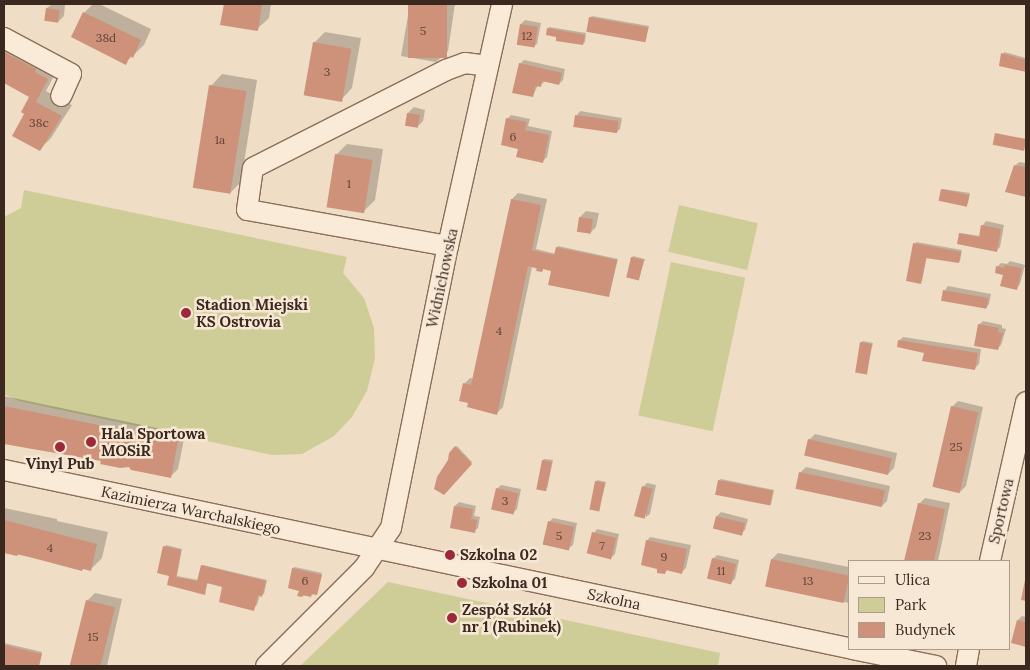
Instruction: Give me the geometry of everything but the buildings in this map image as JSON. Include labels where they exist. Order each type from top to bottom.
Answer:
[{"type":"street","name":"Widnichowska","points":[[266,666],[364,568],[390,528],[448,246],[502,4]]},
{"type":"street","points":[[4,38],[72,74],[61,96]]},
{"type":"street","points":[[448,246],[247,210],[253,168],[446,70],[465,63],[488,66]]},
{"type":"street","name":"Sportowa","points":[[990,560],[1026,402]]},
{"type":"street","name":"Kazimierza Warchalskiego","points":[[4,470],[378,549]]},
{"type":"street","name":"Szkolna","points":[[378,549],[848,648]]},
{"type":"street","name":"Szkolna","points":[[860,650],[936,666]]},
{"type":"street","points":[[966,666],[970,650]]},
{"type":"green space","name":"Stadion Miejski KS Ostrovia","points":[[24,190],[347,257],[343,273],[364,298],[374,328],[375,358],[367,391],[352,417],[334,436],[302,454],[272,455],[19,401],[4,394],[4,217],[21,208]]},
{"type":"green space","points":[[679,205],[758,223],[747,270],[668,252]]},
{"type":"green space","points":[[671,262],[745,278],[713,431],[638,416]]},
{"type":"green space","name":"Zespół Szkół nr 1 (Rubinek)","points":[[388,582],[720,653],[718,666],[300,666]]},
{"type":"place","name":"Stadion Miejski KS Ostrovia","points":[[186,313]]},
{"type":"place","name":"Hala Sportowa MOSiR","points":[[91,442]]},
{"type":"place","name":"Vinyl Pub","points":[[60,447]]},
{"type":"place","name":"Szkolna 02","points":[[450,555]]},
{"type":"place","name":"Szkolna 01","points":[[462,583]]},
{"type":"place","name":"Zespół Szkół nr 1 (Rubinek)","points":[[452,618]]}]
